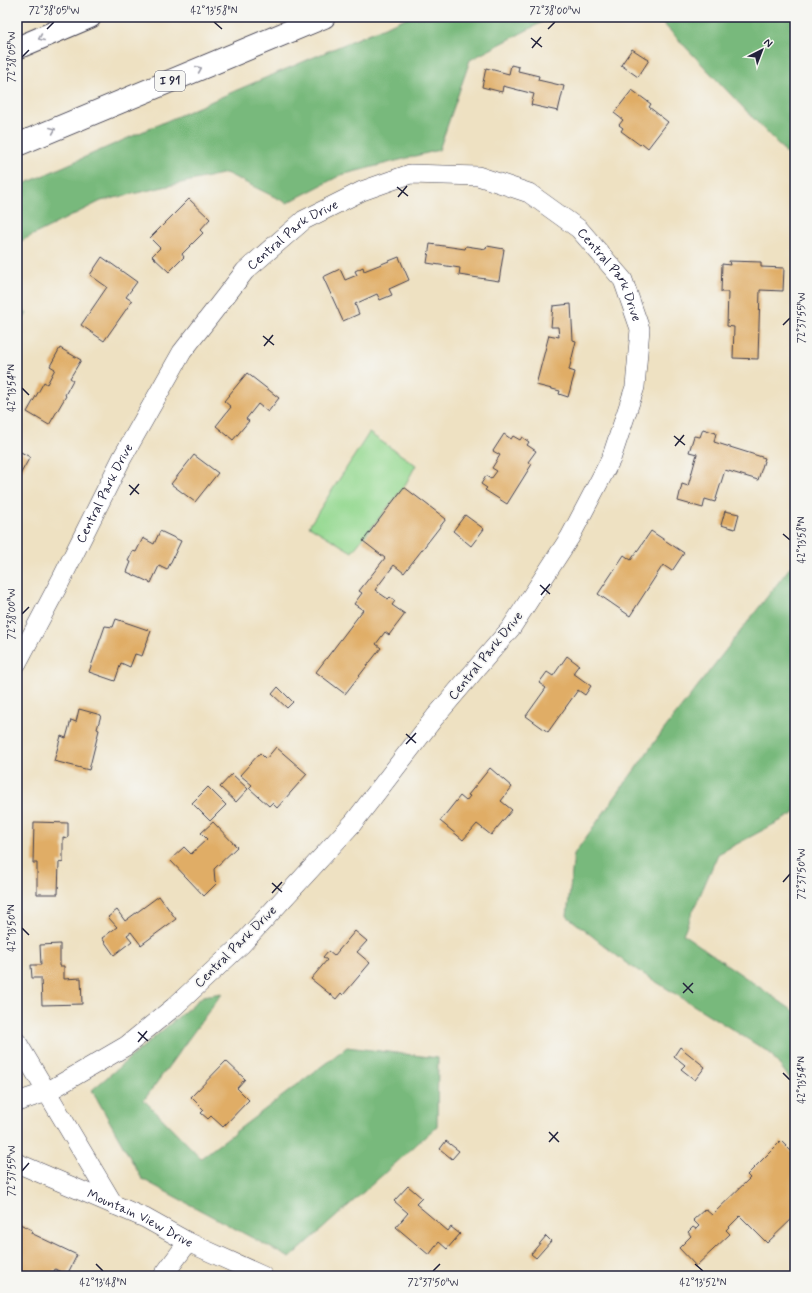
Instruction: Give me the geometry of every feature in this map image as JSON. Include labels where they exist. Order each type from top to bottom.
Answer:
[{"type":"highway","points":[[17,48],[90,17]]},
{"type":"highway","name":"I 91","points":[[17,145],[324,17]]},
{"type":"street","name":"Central Park Drive","points":[[17,663],[61,580],[122,458],[182,352],[245,271],[304,220],[362,191],[410,174],[478,176],[529,193],[579,229],[623,280],[640,329],[635,387],[611,459],[570,537],[511,628],[435,717],[353,823],[241,945],[174,1007],[126,1046],[47,1092],[17,1102]]},
{"type":"street","points":[[17,1042],[114,1205]]},
{"type":"street","name":"Mountain View Drive","points":[[17,1163],[145,1218],[188,1242],[263,1276]]},
{"type":"street","points":[[163,1276],[188,1242]]},
{"type":"green space","points":[[408,17],[552,17],[470,60],[439,150],[341,175],[287,203],[226,173],[101,201],[17,243],[17,187],[237,90]]},
{"type":"green space","points":[[657,17],[795,17],[795,162]]},
{"type":"green space","points":[[17,306],[27,313],[17,329]]},
{"type":"green space","points":[[369,433],[416,465],[404,487],[352,552],[309,526]]},
{"type":"green space","points":[[795,561],[795,813],[718,854],[683,934],[795,1012],[795,1085],[770,1053],[626,963],[567,916],[574,854],[659,736]]},
{"type":"green space","points":[[222,993],[144,1100],[201,1158],[347,1047],[438,1058],[437,1126],[290,1258],[142,1179],[92,1090],[203,996]]},
{"type":"building","points":[[632,49],[649,60],[638,77],[621,65]]},
{"type":"building","points":[[511,65],[519,67],[518,71],[539,76],[538,80],[564,86],[558,111],[531,105],[534,94],[503,86],[502,92],[482,87],[486,68],[509,74]]},
{"type":"building","points":[[632,90],[651,104],[649,107],[668,122],[648,148],[642,143],[640,145],[621,131],[623,128],[619,125],[623,120],[614,113]]},
{"type":"building","points":[[189,199],[210,219],[200,230],[203,233],[182,254],[184,257],[169,272],[152,256],[160,248],[150,238]]},
{"type":"building","points":[[430,244],[465,249],[466,246],[486,249],[487,246],[504,249],[499,281],[459,275],[460,268],[427,263]]},
{"type":"building","points":[[102,257],[137,282],[126,297],[132,301],[104,341],[81,325],[107,287],[90,275]]},
{"type":"building","points":[[399,257],[409,280],[389,289],[392,295],[380,300],[377,294],[355,304],[359,314],[343,321],[323,277],[340,269],[345,280],[357,275],[355,271],[363,267],[364,271]]},
{"type":"building","points":[[729,261],[761,262],[761,267],[784,268],[783,291],[760,290],[758,359],[733,358],[734,327],[727,326],[728,292],[721,292],[722,264],[730,265]]},
{"type":"building","points":[[571,304],[573,340],[576,341],[569,370],[575,372],[568,397],[559,394],[560,391],[536,385],[549,335],[559,337],[558,327],[551,327],[553,306]]},
{"type":"building","points":[[60,348],[81,360],[70,378],[73,380],[65,395],[66,396],[49,425],[27,412],[44,382],[47,384],[55,369],[50,366]]},
{"type":"building","points":[[247,373],[279,398],[268,412],[258,404],[246,419],[249,421],[233,440],[216,426],[231,407],[224,401]]},
{"type":"building","points":[[703,429],[716,433],[714,442],[765,458],[758,480],[725,470],[715,502],[705,499],[703,508],[678,501],[682,484],[688,486],[697,454],[689,452],[694,436],[700,437]]},
{"type":"building","points":[[504,434],[511,439],[513,436],[520,440],[522,437],[529,442],[527,445],[536,451],[528,462],[532,464],[507,504],[485,490],[487,488],[481,484],[486,476],[491,479],[497,471],[492,468],[500,455],[493,451]]},
{"type":"building","points":[[17,450],[30,457],[17,480]]},
{"type":"building","points":[[194,455],[218,473],[195,502],[171,484]]},
{"type":"building","points":[[404,487],[446,519],[404,573],[394,565],[375,590],[388,599],[390,597],[395,601],[392,605],[405,614],[389,635],[385,632],[376,644],[381,648],[345,694],[316,672],[363,610],[354,604],[362,593],[359,591],[385,558],[363,541]]},
{"type":"building","points":[[725,511],[739,514],[735,529],[721,525]]},
{"type":"building","points":[[465,515],[484,529],[471,546],[453,531]]},
{"type":"building","points":[[160,531],[181,541],[167,570],[159,566],[151,583],[127,572],[131,562],[128,561],[133,551],[136,552],[143,538],[154,544]]},
{"type":"building","points":[[651,531],[684,553],[672,571],[663,565],[630,616],[598,594],[624,555],[631,560]]},
{"type":"building","points":[[116,619],[151,631],[142,656],[135,654],[130,667],[121,663],[115,681],[89,672],[105,626],[113,627]]},
{"type":"building","points":[[567,656],[579,665],[573,673],[591,686],[585,695],[578,690],[548,732],[526,716],[546,688],[539,683],[547,672],[553,676]]},
{"type":"building","points":[[278,687],[293,702],[287,708],[272,694]]},
{"type":"building","points":[[79,709],[101,715],[97,729],[99,730],[89,770],[54,761],[61,736],[66,738],[71,720],[76,722]]},
{"type":"building","points":[[276,747],[307,774],[277,808],[272,803],[269,806],[249,788],[252,785],[240,775],[260,753],[266,759]]},
{"type":"building","points":[[490,768],[512,787],[501,801],[512,810],[491,835],[477,824],[463,840],[440,821],[460,796],[466,801],[470,796],[468,795]]},
{"type":"building","points":[[232,774],[248,789],[236,802],[220,787]]},
{"type":"building","points":[[208,787],[226,805],[210,821],[192,803]]},
{"type":"building","points":[[34,822],[68,823],[68,838],[63,837],[63,863],[59,862],[58,894],[37,894],[37,863],[33,863]]},
{"type":"building","points":[[213,822],[237,847],[214,869],[215,881],[217,883],[204,896],[170,860],[184,847],[191,854],[207,839],[201,833]]},
{"type":"building","points":[[159,896],[176,919],[141,945],[131,932],[127,935],[132,941],[114,955],[102,938],[117,927],[108,917],[117,910],[125,921]]},
{"type":"building","points":[[355,931],[367,941],[357,952],[370,963],[343,995],[341,993],[336,999],[311,979],[327,960],[323,957],[328,951],[334,956]]},
{"type":"building","points":[[60,944],[60,966],[64,966],[64,979],[81,978],[82,1004],[42,1005],[41,978],[32,978],[31,965],[41,965],[40,945]]},
{"type":"building","points":[[680,1047],[705,1067],[695,1080],[681,1069],[685,1065],[674,1056]]},
{"type":"building","points":[[226,1061],[245,1079],[237,1088],[249,1100],[223,1127],[211,1116],[208,1119],[201,1113],[204,1110],[191,1097]]},
{"type":"building","points":[[446,1141],[459,1151],[452,1159],[440,1149]]},
{"type":"building","points":[[781,1141],[795,1155],[795,1216],[767,1243],[740,1216],[726,1230],[730,1234],[696,1266],[679,1248],[691,1236],[688,1232],[693,1227],[696,1229],[699,1226],[693,1220],[705,1209],[712,1215],[750,1178],[747,1175]]},
{"type":"building","points":[[408,1186],[422,1198],[416,1204],[448,1231],[451,1227],[460,1234],[447,1249],[439,1242],[429,1255],[396,1227],[408,1213],[394,1201]]},
{"type":"building","points":[[18,1223],[32,1230],[31,1233],[77,1255],[67,1275],[55,1269],[52,1276],[17,1276]]},
{"type":"building","points":[[546,1236],[551,1241],[536,1258],[531,1254]]}]
